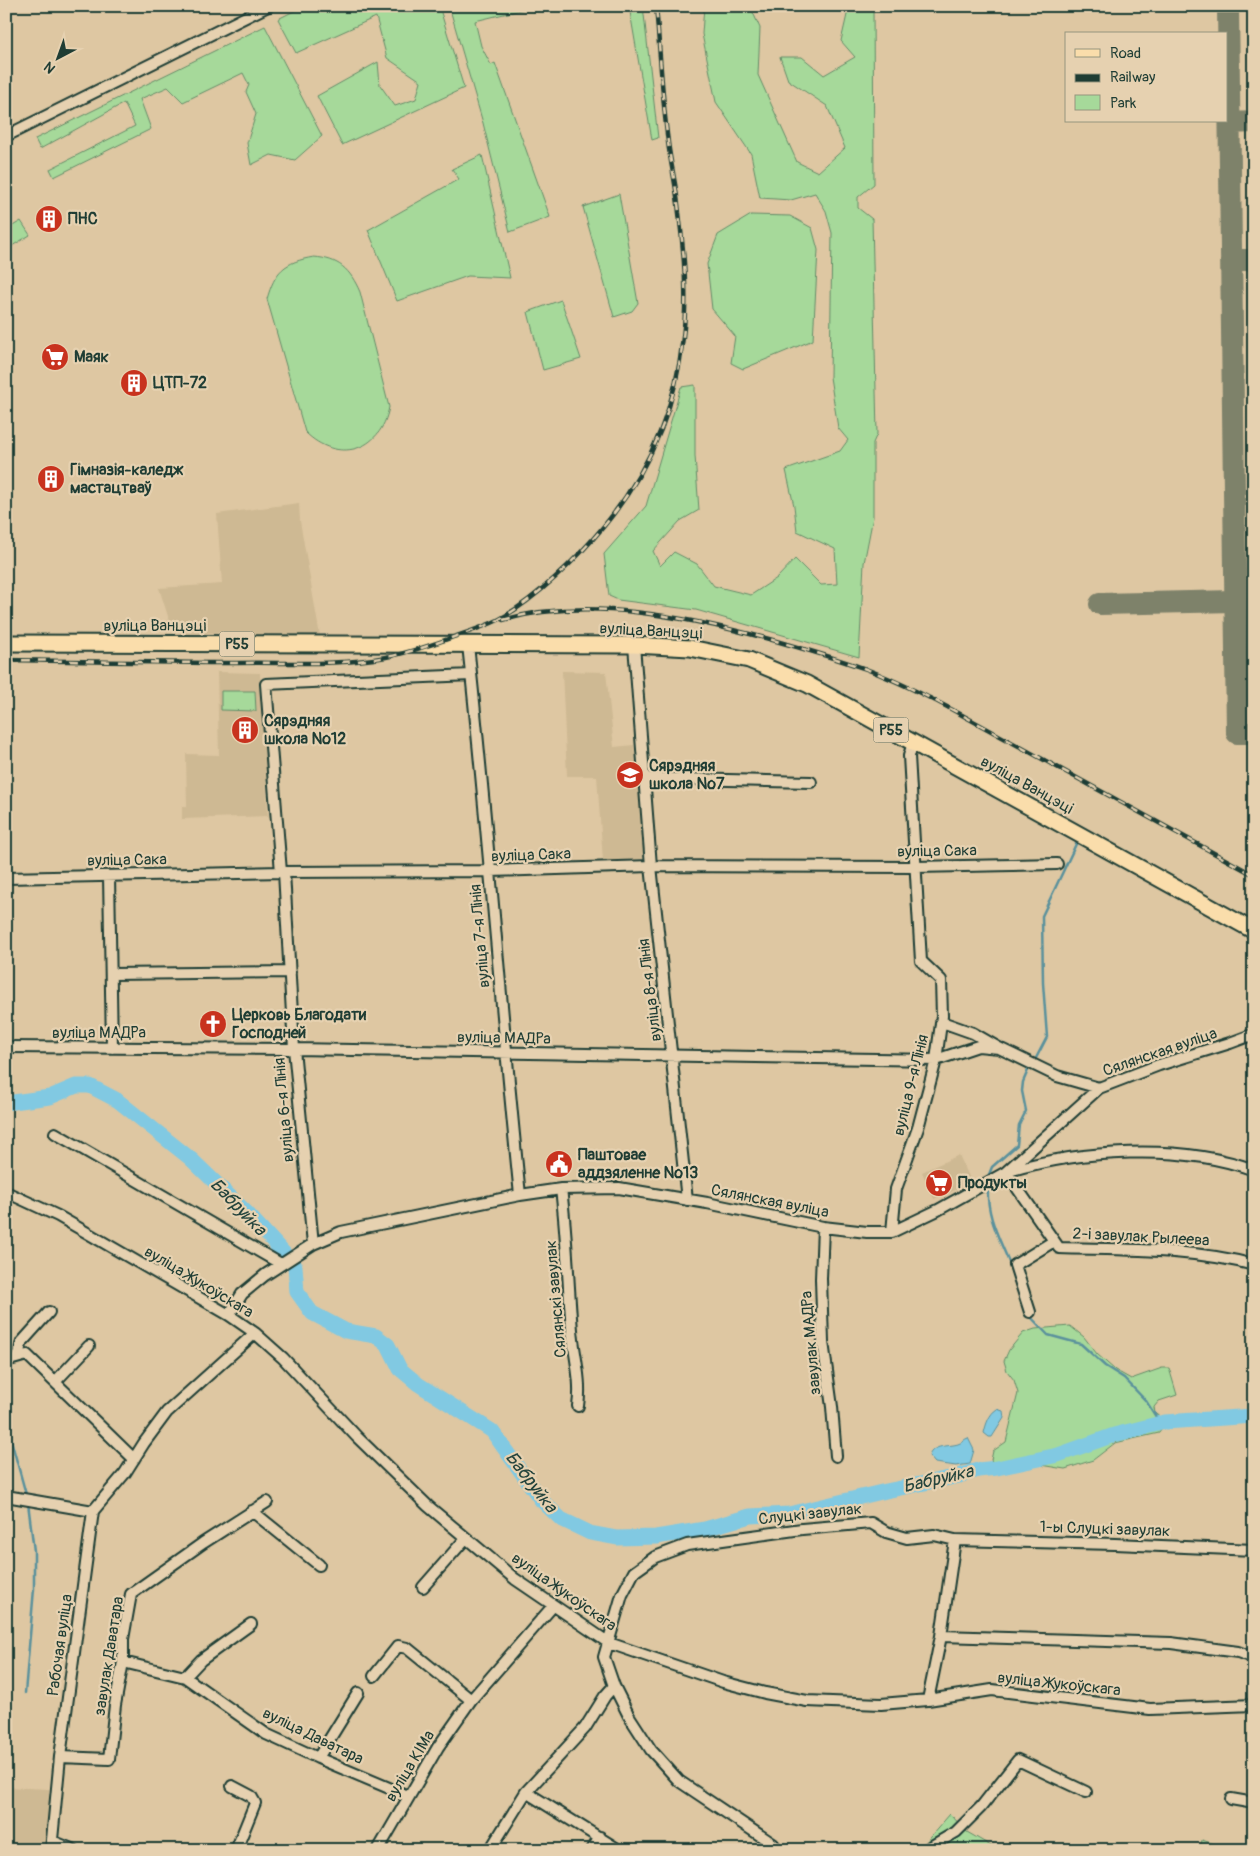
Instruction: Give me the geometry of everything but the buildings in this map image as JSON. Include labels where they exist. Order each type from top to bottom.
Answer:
[{"type":"main road","name":"вуліца Ванцэці","points":[[6,643],[634,645],[690,648],[749,660],[807,684],[1254,931]]},
{"type":"street","points":[[6,136],[268,6]]},
{"type":"street","name":"вуліца 7-я Лінія","points":[[468,645],[520,1195]]},
{"type":"street","name":"вуліца 8-я Лінія","points":[[634,645],[651,866],[673,1056],[687,1200]]},
{"type":"street","name":"вуліца 6-я Лінія","points":[[313,1244],[302,1148],[290,972],[266,684],[472,675]]},
{"type":"street","name":"вуліца 9-я Лінія","points":[[892,1232],[896,1188],[918,1128],[936,1060],[942,1022],[941,980],[921,961],[909,756],[913,742]]},
{"type":"street","points":[[644,778],[811,782]]},
{"type":"street","name":"вуліца Сака","points":[[6,878],[282,872],[490,871],[651,866],[916,867],[1057,864]]},
{"type":"street","points":[[109,876],[112,1048]]},
{"type":"street","points":[[112,974],[290,972]]},
{"type":"street","name":"вуліца МАДРа","points":[[942,1022],[973,1033],[998,1048],[1057,1076],[1098,1088]]},
{"type":"street","name":"Сялянская вуліца","points":[[229,1315],[242,1294],[281,1264],[313,1244],[341,1232],[520,1195],[561,1189],[618,1188],[823,1227],[867,1232],[892,1232],[938,1210],[1006,1172],[1098,1088],[1159,1065],[1254,1034]]},
{"type":"street","name":"вуліца МАДРа","points":[[6,1047],[294,1049],[936,1060],[978,1046],[998,1048]]},
{"type":"street","points":[[55,1133],[281,1264]]},
{"type":"street","points":[[1006,1172],[1034,1163],[1089,1156],[1151,1153],[1204,1157],[1254,1170]]},
{"type":"street","name":"2-і завулак Рылеева","points":[[1006,1172],[1059,1248],[1183,1252],[1227,1258],[1254,1265]]},
{"type":"street","name":"Сялянскі завулак","points":[[561,1189],[566,1231],[572,1331],[580,1390],[578,1406]]},
{"type":"street","name":"вуліца Жукоўскага","points":[[6,1192],[58,1216],[229,1315],[255,1333],[283,1358],[357,1437],[428,1506],[515,1579],[609,1643],[723,1682],[807,1701],[881,1704],[928,1700],[992,1690],[1150,1709],[1254,1705]]},
{"type":"street","name":"завулак МАДРа","points":[[823,1227],[821,1279],[823,1342],[832,1407],[836,1456]]},
{"type":"street","points":[[1030,1312],[1014,1265],[1054,1241]]},
{"type":"street","points":[[17,1357],[22,1342],[50,1312]]},
{"type":"street","points":[[6,1496],[93,1511],[125,1473],[167,1412],[255,1333]]},
{"type":"street","points":[[55,1382],[89,1346]]},
{"type":"street","points":[[6,1361],[28,1355],[134,1459]]},
{"type":"street","name":"завулак Даватара","points":[[60,1756],[109,1759],[115,1705],[123,1662],[123,1639],[131,1594],[203,1543],[267,1502]]},
{"type":"street","name":"Рабочая вуліца","points":[[52,1845],[60,1756],[93,1511]]},
{"type":"street","points":[[252,1511],[319,1565]]},
{"type":"street","name":"Слуцкі завулак","points":[[778,1850],[773,1844],[679,1781],[651,1750],[629,1716],[614,1686],[604,1657],[622,1595],[634,1572],[656,1557],[687,1545],[763,1534],[870,1523],[886,1532],[907,1538],[934,1536],[955,1540]]},
{"type":"street","points":[[423,1587],[466,1538]]},
{"type":"street","points":[[928,1700],[941,1636],[955,1540]]},
{"type":"street","name":"1-ы Слуцкі завулак","points":[[955,1540],[1254,1550]]},
{"type":"street","name":"вуліца КІМа","points":[[378,1850],[438,1747],[471,1700],[553,1606]]},
{"type":"street","points":[[185,1677],[201,1660],[251,1624]]},
{"type":"street","points":[[941,1636],[1171,1642],[1238,1652],[1254,1658]]},
{"type":"street","points":[[374,1676],[398,1646],[407,1648],[471,1700]]},
{"type":"street","name":"вуліца Даватара","points":[[123,1662],[185,1677],[266,1734],[408,1796]]},
{"type":"street","points":[[490,1850],[526,1792],[585,1728],[605,1696],[614,1686]]},
{"type":"street","points":[[318,1758],[358,1693]]},
{"type":"street","points":[[925,1850],[956,1832],[981,1807],[1018,1760],[1086,1792]]},
{"type":"street","points":[[232,1786],[251,1796],[255,1803],[236,1850]]},
{"type":"street","points":[[526,1792],[619,1850]]},
{"type":"street","points":[[1231,1799],[1254,1803]]},
{"type":"street","points":[[592,1850],[600,1837]]},
{"type":"street","points":[[52,1845],[74,1850]]},
{"type":"shaded area","points":[[299,503],[300,521],[320,636],[173,632],[159,588],[222,584],[217,514]]},
{"type":"shaded area","points":[[562,671],[606,672],[614,747],[634,745],[645,859],[603,861],[597,776],[567,776]]},
{"type":"shaded area","points":[[217,672],[260,673],[268,816],[182,819],[182,807],[187,807],[186,754],[219,755]]},
{"type":"shaded area","points":[[959,1155],[972,1183],[934,1199],[922,1172]]},
{"type":"shaded area","points":[[6,1694],[14,1712],[6,1740]]},
{"type":"shaded area","points":[[6,1787],[49,1789],[50,1819],[45,1850],[6,1850]]},
{"type":"green space","points":[[304,6],[439,6],[464,88],[342,145],[317,96],[378,62],[380,85],[395,106],[416,99],[421,81],[387,58],[376,17],[296,53],[278,19]]},
{"type":"green space","points":[[449,6],[537,6],[475,21],[481,46],[491,65],[495,63],[550,217],[510,232],[483,123]]},
{"type":"green space","points":[[629,6],[643,6],[658,138],[652,140]]},
{"type":"green space","points":[[704,6],[750,6],[760,28],[758,75],[797,162],[818,172],[845,148],[827,106],[788,80],[780,57],[802,57],[824,75],[855,57],[841,41],[849,6],[873,6],[874,184],[858,197],[858,208],[872,219],[877,434],[873,443],[873,517],[864,563],[859,657],[696,610],[618,600],[609,596],[604,554],[646,506],[681,387],[695,385],[695,456],[699,510],[680,521],[653,551],[660,566],[674,552],[697,564],[714,586],[751,595],[777,578],[795,559],[821,585],[837,584],[835,549],[797,531],[786,470],[840,451],[848,440],[838,428],[830,377],[832,233],[826,211],[815,193],[791,200],[760,198],[751,154],[716,102],[702,34]]},
{"type":"green space","points":[[265,26],[322,136],[295,160],[271,155],[251,165],[247,143],[256,114],[246,92],[249,85],[243,73],[183,102],[168,87],[140,99],[151,129],[54,177],[50,169],[135,126],[124,103],[40,149],[35,139]]},
{"type":"green space","points":[[482,155],[510,278],[468,276],[397,301],[368,230],[459,179],[452,169]]},
{"type":"green space","points":[[619,194],[638,303],[632,311],[614,317],[583,207]]},
{"type":"green space","points":[[751,215],[790,216],[812,228],[818,250],[813,340],[743,369],[731,363],[735,336],[712,309],[707,264],[718,235]]},
{"type":"green space","points":[[21,221],[30,235],[7,249],[6,230]]},
{"type":"green space","points":[[314,257],[330,260],[343,267],[348,271],[360,292],[389,407],[384,422],[377,434],[367,443],[356,448],[344,450],[330,448],[317,442],[305,432],[267,299],[277,275],[282,269],[295,262]]},
{"type":"green space","points":[[561,300],[581,359],[543,370],[528,312]]},
{"type":"green space","points":[[221,691],[255,691],[256,711],[221,710]]},
{"type":"green space","points":[[1070,1326],[1084,1337],[1097,1354],[1115,1370],[1131,1379],[1162,1368],[1169,1368],[1177,1395],[1159,1401],[1154,1407],[1155,1413],[1165,1422],[1164,1426],[1159,1433],[1115,1443],[1093,1460],[1065,1469],[1040,1465],[998,1472],[991,1460],[993,1451],[1006,1442],[1018,1393],[1014,1380],[1007,1371],[1004,1361],[1009,1350],[1023,1333],[1035,1329]]},
{"type":"green space","points":[[950,1814],[967,1832],[998,1850],[919,1850]]},
{"type":"green space","points":[[1202,1840],[1233,1850],[1200,1850]]},
{"type":"water","points":[[997,1409],[1003,1411],[1004,1418],[992,1437],[989,1437],[984,1433],[986,1426],[990,1416]]},
{"type":"water","points":[[968,1438],[974,1450],[970,1464],[956,1466],[935,1463],[929,1456],[934,1449],[958,1444]]},
{"type":"waterway","points":[[1034,1062],[1047,1037],[1043,983],[1042,916],[1076,844]]},
{"type":"waterway","points":[[988,1177],[992,1167],[1017,1145],[1019,1125],[1026,1111],[1022,1091],[1023,1082],[1029,1068]]},
{"type":"waterway","name":"Бабруйка","points":[[6,1103],[50,1097],[76,1086],[90,1086],[117,1100],[191,1159],[248,1214],[293,1263],[295,1266],[297,1292],[312,1313],[346,1331],[376,1336],[388,1345],[400,1369],[418,1384],[492,1431],[541,1500],[561,1519],[590,1533],[617,1538],[656,1537],[705,1529],[750,1516],[789,1514],[959,1476],[978,1470],[997,1468],[1058,1455],[1114,1435],[1165,1422],[1254,1416]]},
{"type":"waterway","points":[[988,1186],[991,1218],[1011,1267]]},
{"type":"waterway","points":[[1028,1314],[1048,1335],[1081,1344],[1105,1366],[1124,1378],[1146,1401],[1160,1423]]},
{"type":"waterway","points":[[6,1422],[27,1498]]},
{"type":"waterway","points":[[25,1693],[34,1589],[34,1551],[28,1503]]},
{"type":"taxiway","points":[[1228,6],[1237,733],[1254,733]]},
{"type":"taxiway","points":[[1230,123],[1254,122]]},
{"type":"taxiway","points":[[1232,260],[1254,260]]},
{"type":"taxiway","points":[[1100,604],[1235,601]]},
{"type":"railway","points":[[6,660],[312,663],[350,662],[386,657],[425,647],[498,620],[527,601],[569,565],[620,505],[647,461],[667,414],[679,363],[685,306],[684,259],[666,125],[656,6]]},
{"type":"railway","points":[[503,620],[535,613],[568,610],[636,612],[704,623],[737,631],[866,669],[939,702],[1254,875]]},
{"type":"place","name":"ПНС","points":[[49,219]]},
{"type":"place","name":"Маяк","points":[[55,357]]},
{"type":"place","name":"ЦТП-72","points":[[134,383]]},
{"type":"place","name":"Гімназія-каледж мастацтваў","points":[[51,479]]},
{"type":"place","name":"Сярэдняя школа №12","points":[[245,730]]},
{"type":"place","name":"Сярэдняя школа №7","points":[[630,775]]},
{"type":"place","name":"Церковь Благодати Господней","points":[[213,1024]]},
{"type":"place","name":"Паштовае аддзяленне №13","points":[[559,1164]]},
{"type":"place","name":"Продукты","points":[[939,1183]]}]
